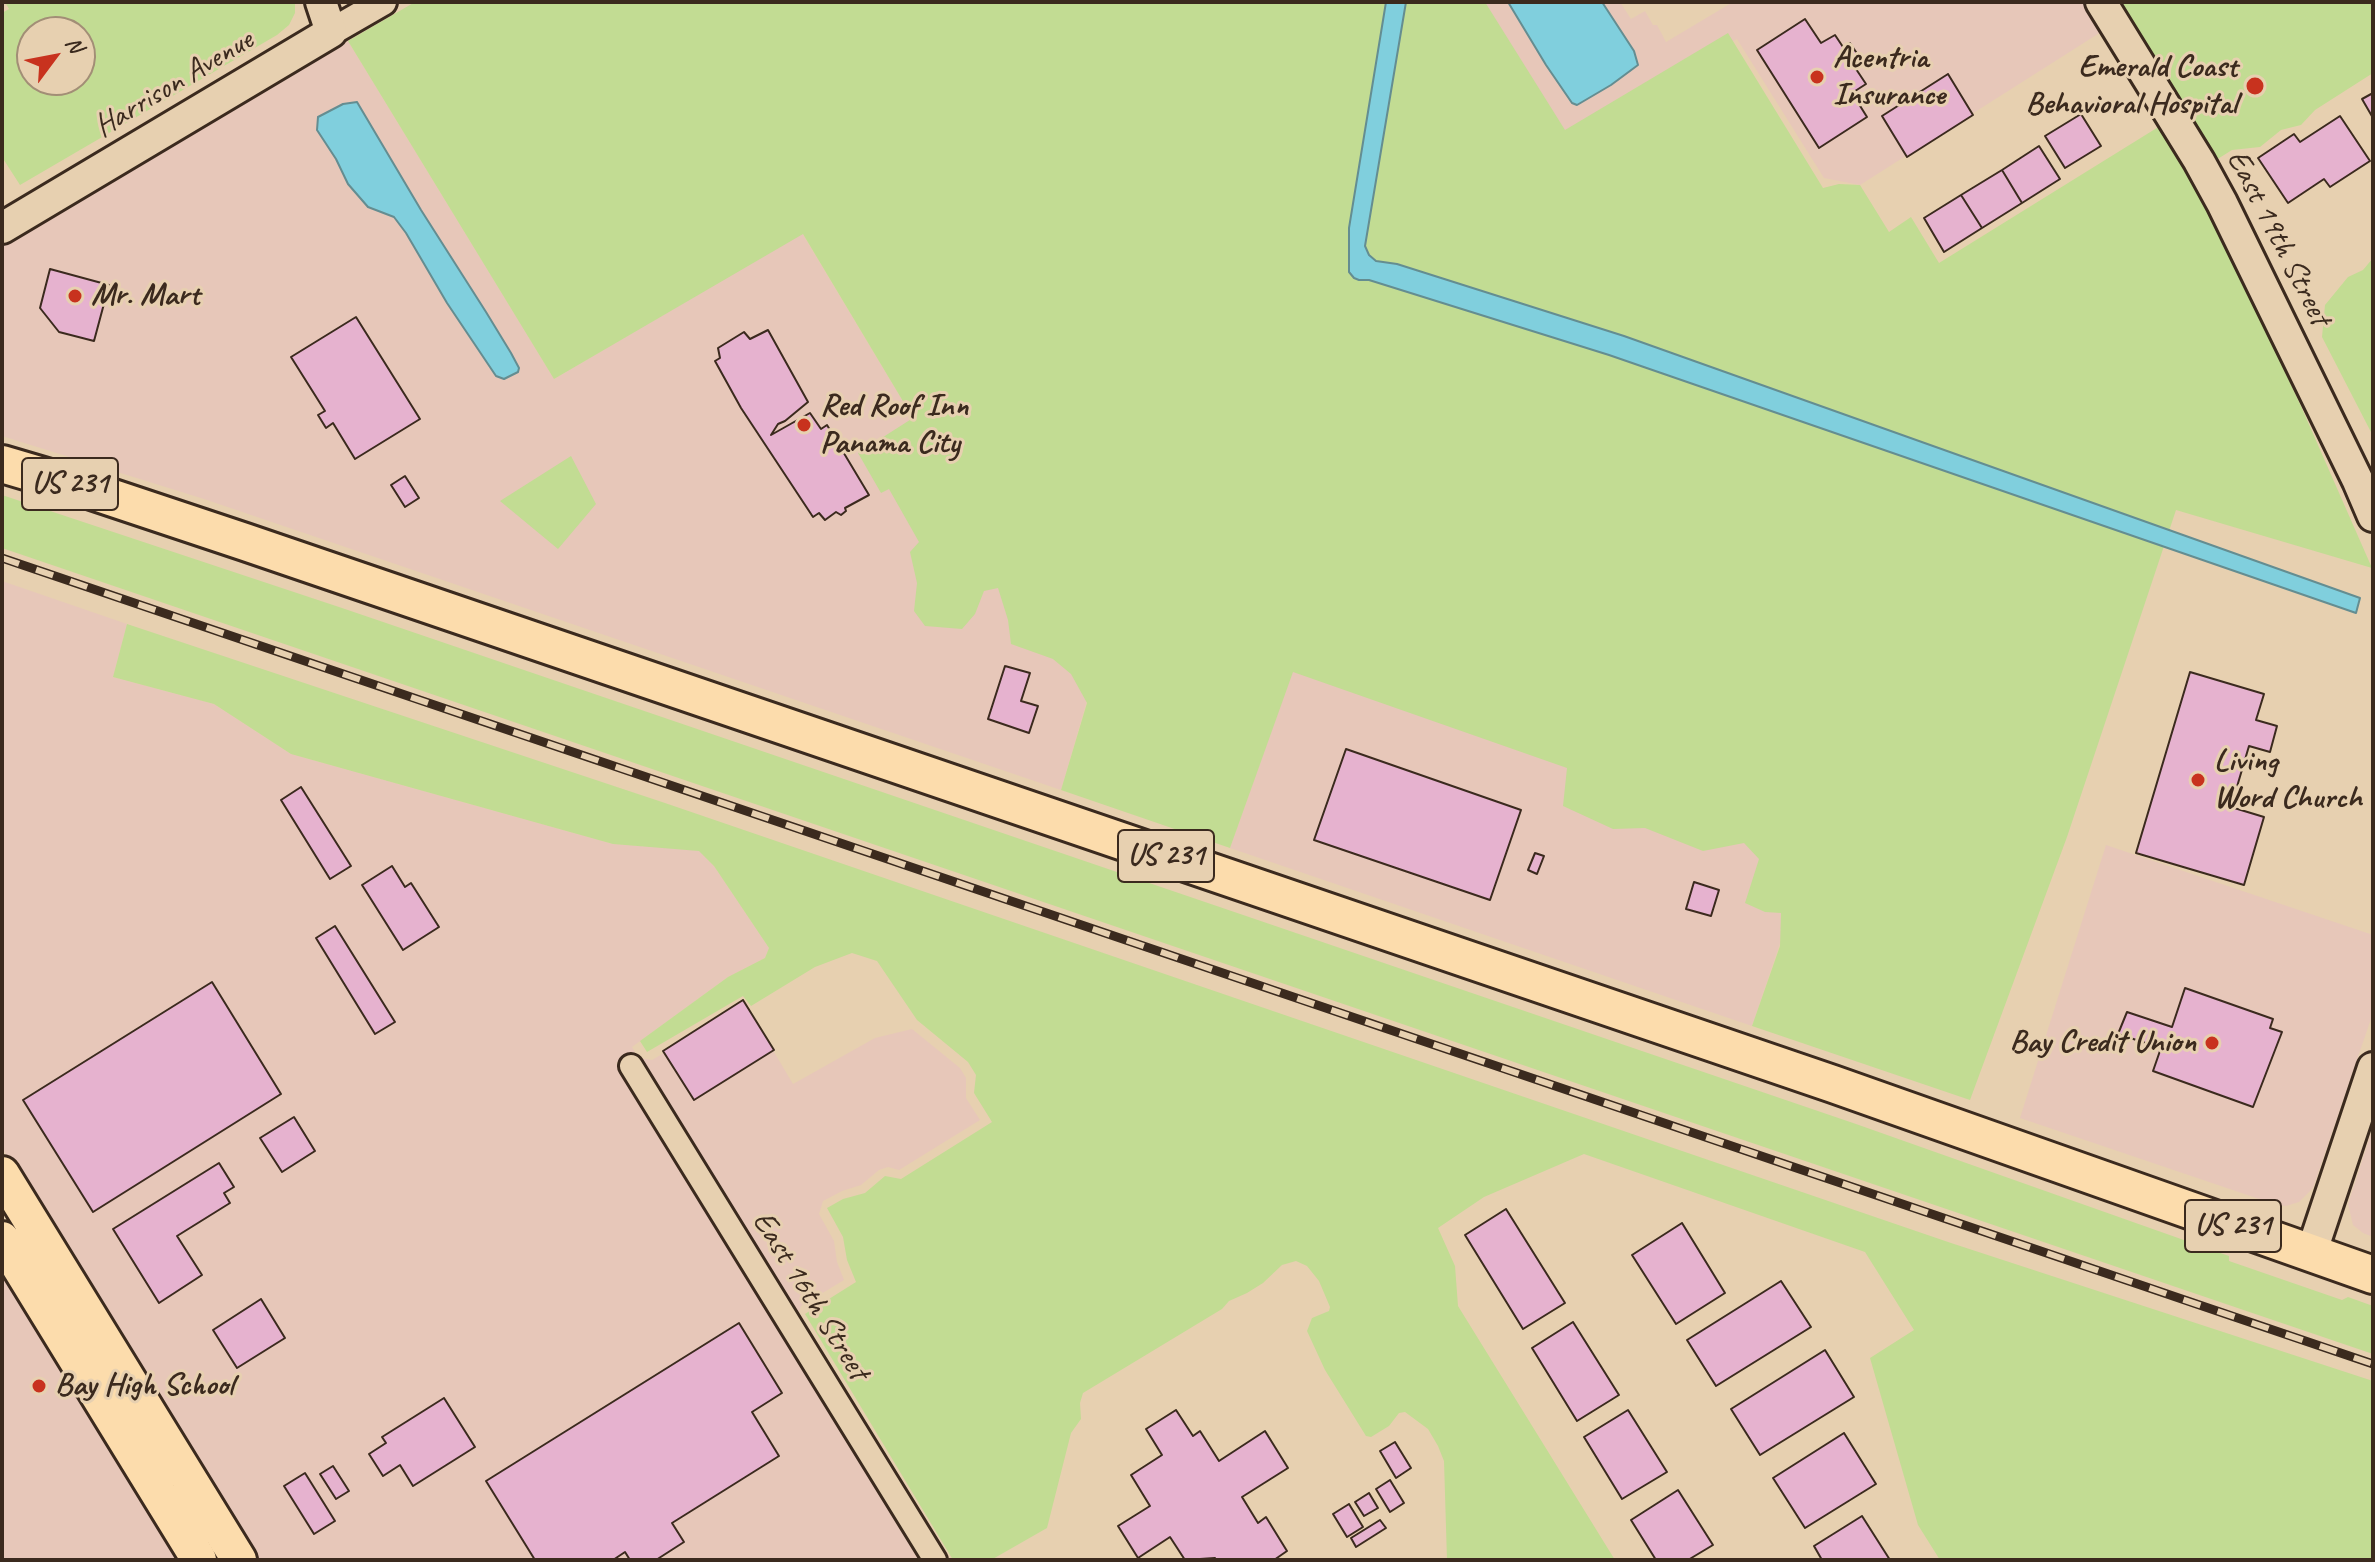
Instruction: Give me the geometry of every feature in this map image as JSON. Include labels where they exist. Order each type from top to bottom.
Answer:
[{"type":"highway","name":"US 231","points":[[2,464],[275,552],[1833,1084],[2373,1275]]},
{"type":"main road","points":[[321,2],[331,32]]},
{"type":"main road","name":"East 19th Street","points":[[2101,2],[2222,203],[2373,516]]},
{"type":"main road","name":"Harrison Avenue","points":[[2,228],[331,32]]},
{"type":"main road","points":[[2311,1254],[2373,1068]]},
{"type":"main road","points":[[2,1174],[239,1560]]},
{"type":"main road","points":[[2,1239],[199,1560]]},
{"type":"main road","points":[[90,1382],[118,1364]]},
{"type":"street","name":"Harrison Avenue","points":[[331,32],[383,2]]},
{"type":"street","name":"East 16th Street","points":[[631,1066],[935,1560]]},
{"type":"shaded area","points":[[1439,2],[1620,2],[1631,19],[1645,11],[1666,42],[1733,2],[2082,2],[2101,32],[1860,185],[1824,178],[1737,39],[1537,159]]},
{"type":"shaded area","points":[[348,41],[554,379],[802,233],[913,418],[1088,697],[1061,790],[204,499],[2,436],[2,247]]},
{"type":"shaded area","points":[[2,581],[127,624],[113,677],[214,704],[291,754],[613,844],[699,850],[714,866],[769,948],[765,958],[728,977],[632,1047],[635,1052],[616,1063],[921,1560],[256,1560],[2,1148]]},
{"type":"shaded area","points":[[1298,653],[1819,828],[1752,1026],[1230,848]]},
{"type":"shaded area","points":[[2106,845],[2373,935],[2373,1013],[2313,1188],[2299,1202],[2277,1205],[2020,1118]]},
{"type":"shaded area","points":[[739,1008],[751,1013],[793,1084],[875,1038],[912,1029],[960,1068],[966,1078],[966,1098],[980,1120],[899,1170],[888,1167],[879,1170],[861,1185],[823,1201],[819,1214],[834,1241],[844,1280],[801,1306],[798,1315],[640,1058],[652,1060]]},
{"type":"shaded area","points":[[2373,1127],[2373,1237],[2353,1225],[2348,1204]]},
{"type":"shaded area","name":"Bay High School","points":[[2,1265],[183,1560],[2,1560]]},
{"type":"green space","points":[[5,2],[295,2],[295,13],[289,25],[277,35],[20,185],[2,157],[2,13],[9,9]]},
{"type":"green space","points":[[415,2],[1485,2],[1565,130],[1728,33],[1823,188],[1839,184],[1860,185],[1889,232],[1911,217],[1939,263],[2160,126],[2236,266],[2372,568],[2176,510],[2067,837],[1970,1100],[1752,1026],[1780,946],[1781,913],[1765,912],[1745,903],[1759,859],[1744,843],[1703,851],[1645,828],[1613,829],[1563,806],[1567,768],[1293,672],[1230,848],[1061,790],[1087,703],[1071,674],[1053,659],[1011,644],[1008,620],[998,588],[984,591],[975,614],[962,629],[925,626],[914,611],[917,583],[910,552],[919,542],[889,489],[881,493],[858,453],[913,418],[803,234],[554,379],[348,41]]},
{"type":"green space","name":"Emerald Coast Behavioral Hospital","points":[[2119,2],[2373,2],[2373,73],[2315,110],[2301,125],[2281,130],[2260,147],[2232,150],[2216,160]]},
{"type":"green space","points":[[2373,258],[2373,436],[2322,337],[2325,305],[2348,277],[2363,270]]},
{"type":"green space","points":[[571,456],[596,504],[558,549],[500,501]]},
{"type":"green space","points":[[2,495],[1856,1124],[2229,1256],[2229,1261],[2342,1300],[2348,1297],[2373,1306],[2373,1354],[2,548]]},
{"type":"green space","points":[[127,624],[665,803],[1951,1243],[2373,1381],[2373,1560],[1940,1560],[1918,1525],[1870,1358],[1914,1330],[1865,1252],[1584,1154],[1484,1197],[1438,1228],[1455,1266],[1458,1306],[1615,1560],[1447,1560],[1444,1461],[1438,1446],[1428,1429],[1405,1412],[1399,1413],[1389,1426],[1371,1437],[1366,1436],[1325,1370],[1307,1331],[1312,1318],[1329,1311],[1330,1307],[1319,1281],[1307,1266],[1296,1261],[1282,1265],[1263,1283],[1083,1393],[1081,1419],[1071,1433],[1047,1528],[991,1560],[953,1560],[805,1314],[856,1282],[847,1260],[843,1237],[827,1208],[843,1199],[865,1193],[885,1176],[901,1179],[992,1122],[974,1093],[976,1075],[968,1062],[917,1020],[877,961],[852,953],[815,967],[751,1006],[743,996],[647,1052],[640,1041],[728,977],[765,958],[769,948],[714,866],[699,851],[613,844],[291,754],[214,704],[113,677]]},
{"type":"water","points":[[1386,2],[1406,2],[1365,246],[1376,261],[1397,264],[1624,336],[2360,598],[2356,613],[1609,355],[1369,280],[1354,278],[1349,272],[1349,228]]},
{"type":"water","points":[[1508,2],[1602,2],[1634,51],[1638,65],[1577,105],[1572,103]]},
{"type":"water","points":[[357,102],[511,353],[518,372],[504,379],[496,376],[394,217],[368,207],[348,184],[317,130],[318,117],[343,104]]},
{"type":"building","name":"Acentria Insurance","points":[[1805,19],[1821,43],[1835,35],[1843,47],[1850,43],[1864,64],[1856,69],[1866,84],[1852,93],[1867,117],[1819,148],[1757,50]]},
{"type":"building","points":[[1948,74],[1973,115],[1907,157],[1882,116]]},
{"type":"building","points":[[2373,93],[2373,118],[2362,99]]},
{"type":"building","points":[[2081,114],[2101,146],[2065,168],[2045,136]]},
{"type":"building","points":[[2340,116],[2370,161],[2330,187],[2324,179],[2288,203],[2258,158],[2294,134],[2300,142]]},
{"type":"building","points":[[2039,146],[2060,179],[2022,203],[2002,170]]},
{"type":"building","points":[[2002,170],[2022,203],[1982,228],[1961,195]]},
{"type":"building","points":[[1961,195],[1982,228],[1944,252],[1924,218]]},
{"type":"building","name":"Mr. Mart","points":[[50,269],[109,285],[94,341],[59,332],[40,308]]},
{"type":"building","points":[[356,317],[420,419],[355,459],[333,423],[326,428],[318,415],[325,411],[291,357]]},
{"type":"building","name":"Red Roof Inn Panama City","points":[[768,330],[808,402],[778,424],[771,435],[810,413],[821,429],[827,425],[869,495],[845,508],[841,515],[836,512],[825,520],[819,513],[813,517],[741,408],[715,361],[720,358],[718,348],[744,332],[750,339]]},
{"type":"building","points":[[405,476],[419,498],[405,507],[391,485]]},
{"type":"building","points":[[1005,666],[1030,673],[1021,701],[1038,706],[1029,733],[988,719]]},
{"type":"building","name":"Living Word Church","points":[[2190,672],[2264,694],[2256,720],[2277,726],[2270,752],[2249,746],[2231,807],[2264,817],[2244,885],[2136,853]]},
{"type":"building","points":[[1346,749],[1521,810],[1490,900],[1314,840]]},
{"type":"building","points":[[301,787],[351,866],[330,879],[281,800]]},
{"type":"building","points":[[1535,853],[1544,856],[1537,874],[1528,870]]},
{"type":"building","points":[[392,866],[405,887],[411,883],[439,927],[403,950],[362,885]]},
{"type":"building","points":[[1694,882],[1719,890],[1711,916],[1686,909]]},
{"type":"building","points":[[335,926],[395,1022],[375,1034],[316,938]]},
{"type":"building","points":[[212,982],[281,1094],[93,1212],[23,1100]]},
{"type":"building","name":"Bay Credit Union","points":[[2185,988],[2273,1019],[2270,1028],[2282,1032],[2253,1107],[2153,1071],[2161,1048],[2118,1034],[2127,1012],[2172,1027]]},
{"type":"building","points":[[743,1000],[774,1050],[694,1100],[663,1051]]},
{"type":"building","points":[[294,1117],[315,1151],[282,1172],[260,1138]]},
{"type":"building","points":[[219,1163],[234,1187],[224,1193],[230,1203],[177,1236],[202,1275],[159,1303],[113,1229]]},
{"type":"building","points":[[1506,1209],[1565,1303],[1523,1329],[1465,1235]]},
{"type":"building","points":[[1682,1223],[1725,1293],[1676,1324],[1632,1255]]},
{"type":"building","points":[[1781,1281],[1811,1327],[1716,1386],[1687,1340]]},
{"type":"building","points":[[261,1299],[285,1338],[237,1368],[213,1330]]},
{"type":"building","points":[[1573,1322],[1619,1395],[1577,1421],[1532,1348]]},
{"type":"building","points":[[739,1323],[782,1393],[752,1412],[779,1456],[672,1523],[684,1542],[656,1560],[630,1560],[625,1552],[613,1560],[535,1560],[486,1481]]},
{"type":"building","points":[[1825,1350],[1854,1397],[1760,1455],[1731,1409]]},
{"type":"building","points":[[444,1398],[475,1447],[413,1486],[400,1465],[383,1476],[369,1454],[386,1443],[382,1437]]},
{"type":"building","points":[[1176,1410],[1193,1436],[1200,1431],[1219,1461],[1265,1431],[1288,1468],[1242,1497],[1258,1523],[1266,1517],[1287,1551],[1274,1560],[1185,1560],[1170,1537],[1138,1558],[1118,1526],[1150,1506],[1131,1475],[1162,1455],[1146,1429]]},
{"type":"building","points":[[1628,1410],[1667,1472],[1622,1499],[1584,1437]]},
{"type":"building","points":[[1844,1433],[1876,1484],[1805,1528],[1773,1478]]},
{"type":"building","points":[[1395,1442],[1411,1468],[1396,1478],[1380,1451]]},
{"type":"building","points":[[333,1466],[349,1491],[336,1499],[320,1474]]},
{"type":"building","points":[[305,1473],[335,1521],[314,1534],[284,1486]]},
{"type":"building","points":[[1390,1480],[1404,1503],[1390,1512],[1376,1489]]},
{"type":"building","points":[[1678,1490],[1713,1545],[1688,1560],[1656,1560],[1631,1520]]},
{"type":"building","points":[[1369,1493],[1378,1508],[1364,1516],[1355,1502]]},
{"type":"building","points":[[1349,1504],[1363,1527],[1347,1537],[1333,1514]]},
{"type":"building","points":[[1862,1516],[1890,1560],[1822,1560],[1814,1546]]},
{"type":"building","points":[[1380,1520],[1386,1528],[1356,1547],[1351,1538]]},
{"type":"railway","points":[[2,558],[2373,1364]]},
{"type":"place","name":"Acentria Insurance","points":[[1817,77]]},
{"type":"place","name":"Emerald Coast Behavioral Hospital","points":[[2255,86]]},
{"type":"place","name":"Mr. Mart","points":[[75,296]]},
{"type":"place","name":"Red Roof Inn Panama City","points":[[804,425]]},
{"type":"place","name":"Living Word Church","points":[[2198,780]]},
{"type":"place","name":"Bay Credit Union","points":[[2212,1043]]},
{"type":"place","name":"Bay High School","points":[[39,1386]]}]
